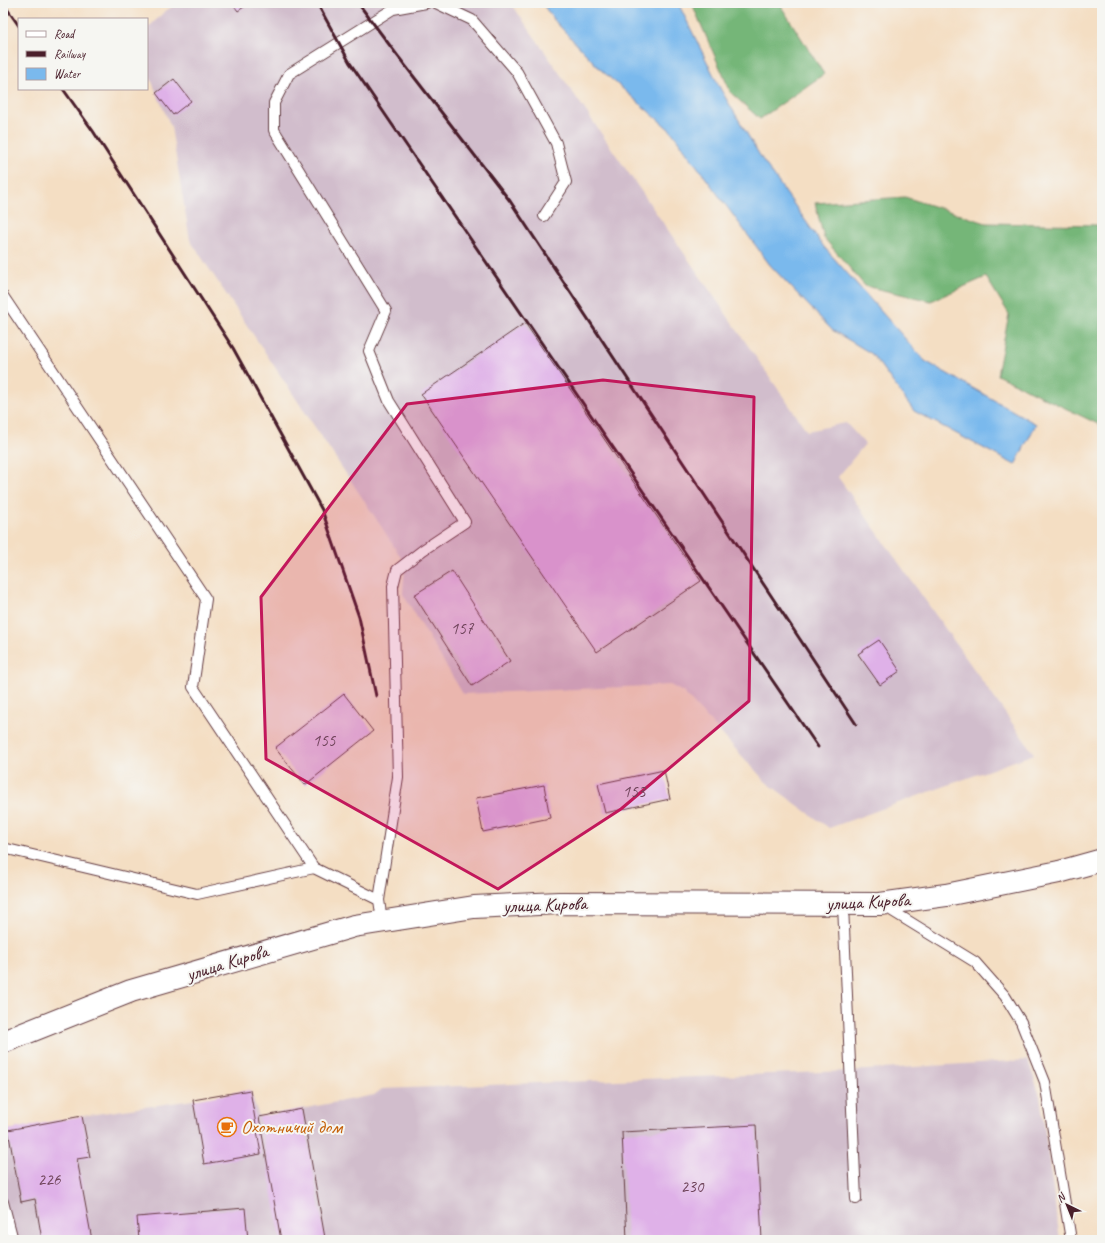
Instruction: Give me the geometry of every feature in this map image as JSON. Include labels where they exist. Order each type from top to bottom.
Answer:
[{"type":"main road","name":"улица Кирова","points":[[3,1042],[131,991],[354,926],[382,921],[474,907],[559,903],[880,904],[946,895],[1059,872],[1102,860]]},
{"type":"lane","points":[[382,921],[379,900],[398,777],[393,586],[397,570],[423,550],[465,522],[389,401],[369,351],[386,311],[274,130],[274,104],[289,74],[394,9],[426,3]]},
{"type":"lane","points":[[436,3],[472,20],[517,72],[556,143],[566,182],[544,216]]},
{"type":"lane","points":[[3,296],[206,599],[193,687],[314,868],[379,900]]},
{"type":"lane","points":[[3,848],[197,894],[314,868]]},
{"type":"lane","points":[[880,904],[975,962],[1005,996],[1021,1022],[1045,1082],[1071,1240]]},
{"type":"lane","points":[[843,905],[856,1199]]},
{"type":"lane","points":[[3,1202],[13,1240]]},
{"type":"highlighted area","points":[[603,380],[754,397],[749,701],[621,809],[498,889],[266,759],[261,597],[407,404]]},
{"type":"shaded area","points":[[178,3],[511,3],[807,431],[846,423],[865,444],[838,477],[1034,754],[829,828],[766,782],[683,692],[670,685],[463,694],[403,594],[405,564],[190,240],[171,127],[148,72],[148,28],[164,12]]},
{"type":"shaded area","points":[[1028,1060],[1040,1096],[1060,1240],[3,1240],[3,1131],[82,1116],[250,1090],[259,1117],[374,1095],[382,1089],[850,1071]]},
{"type":"green space","points":[[779,3],[824,74],[760,119],[731,93],[692,4]]},
{"type":"green space","points":[[905,197],[986,223],[1100,225],[1102,227],[1102,426],[997,375],[1009,314],[986,277],[931,301],[865,286],[824,238],[815,203]]},
{"type":"water","points":[[542,3],[678,3],[721,90],[762,159],[824,247],[925,361],[1036,424],[1015,465],[914,411],[872,354],[832,330],[770,265],[671,131],[600,69],[553,19]]},
{"type":"building","points":[[232,3],[245,3],[247,5],[238,11]]},
{"type":"building","points":[[174,79],[191,101],[173,115],[156,93]]},
{"type":"building","points":[[525,323],[701,581],[597,652],[421,394]]},
{"type":"building","points":[[452,571],[510,661],[472,686],[414,595]]},
{"type":"building","points":[[879,640],[900,671],[880,685],[858,654]]},
{"type":"building","points":[[344,694],[373,731],[305,785],[275,748]]},
{"type":"building","points":[[664,770],[670,799],[605,813],[598,784]]},
{"type":"building","points":[[544,785],[550,818],[483,832],[476,798]]},
{"type":"building","name":"Охотничий дом","points":[[250,1090],[261,1154],[204,1164],[193,1100]]},
{"type":"building","points":[[302,1109],[325,1238],[313,1240],[281,1240],[259,1117]]},
{"type":"building","points":[[82,1116],[90,1157],[77,1159],[92,1240],[42,1240],[35,1199],[21,1202],[8,1130]]},
{"type":"building","points":[[756,1125],[762,1240],[627,1240],[622,1132]]},
{"type":"building","points":[[245,1208],[248,1240],[139,1240],[137,1217]]},
{"type":"railway","points":[[3,3],[18,25]]},
{"type":"railway","points":[[317,3],[350,63],[818,747]]},
{"type":"railway","points":[[358,3],[510,201],[856,724]]},
{"type":"railway","points":[[64,90],[93,131],[233,348],[322,510],[359,617],[376,696]]},
{"type":"place","name":"Охотничий дом","points":[[227,1127]]}]
